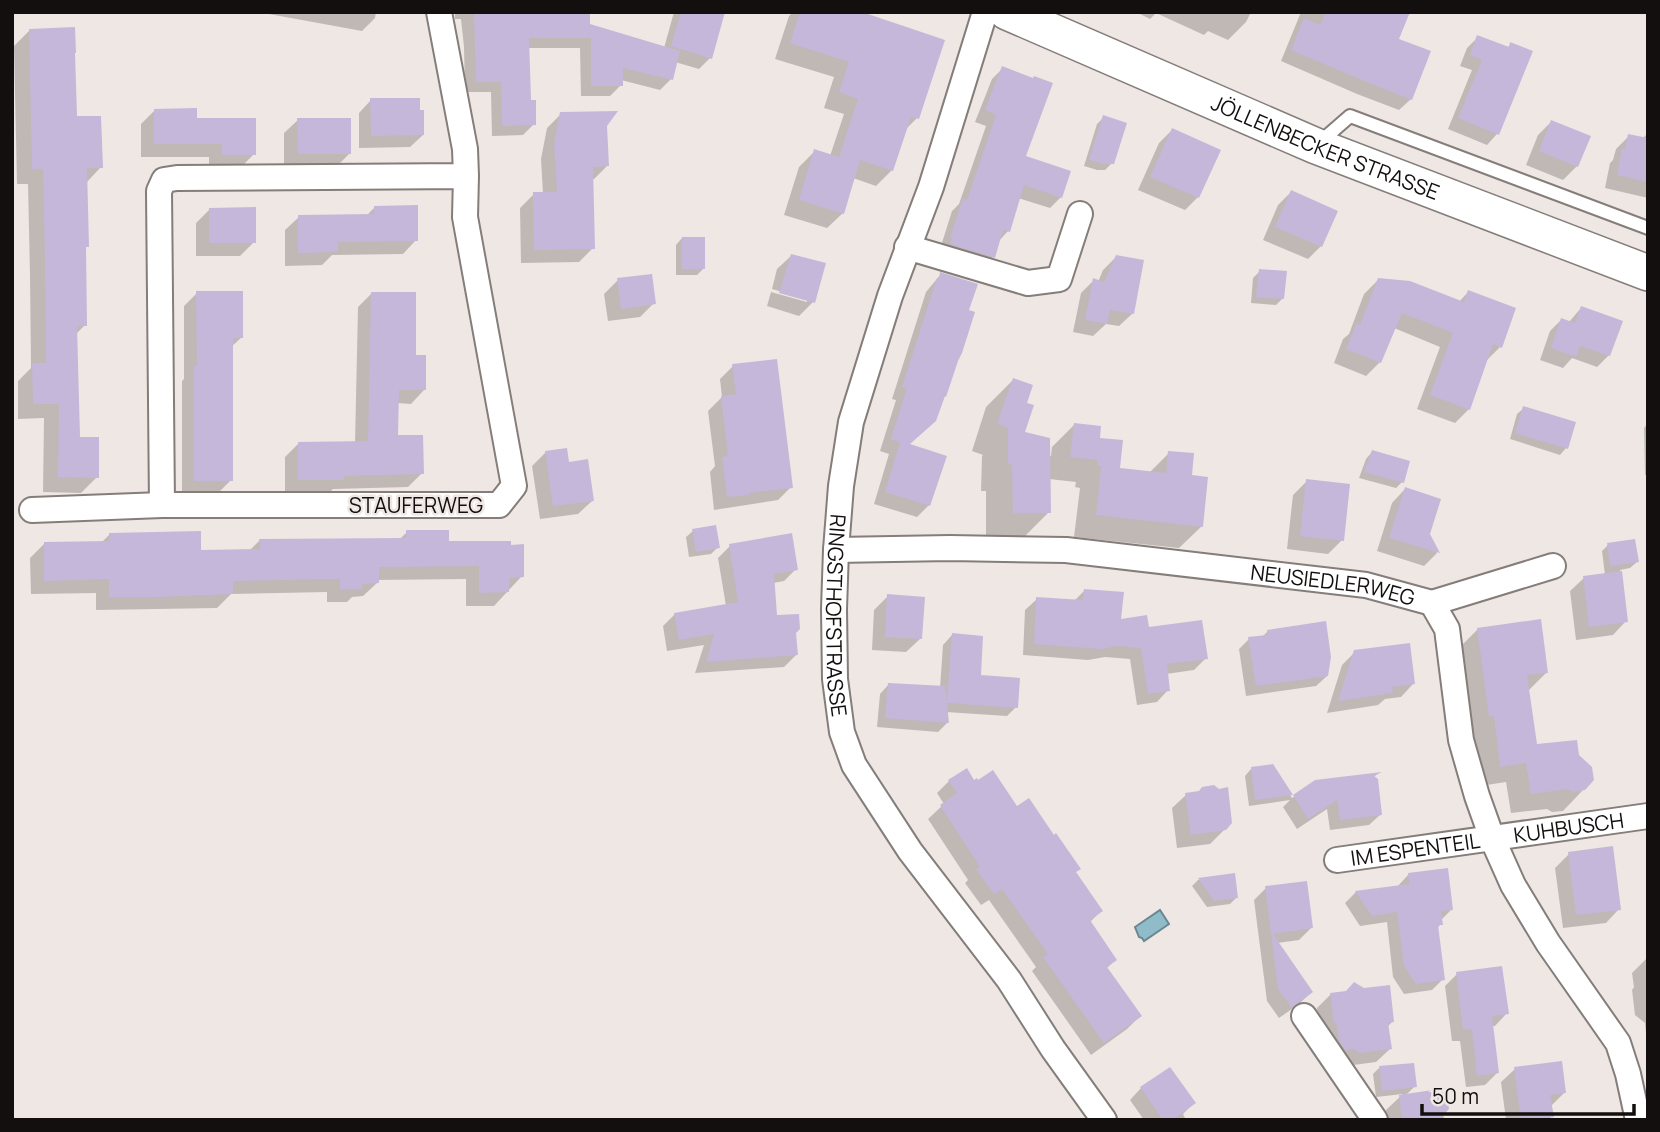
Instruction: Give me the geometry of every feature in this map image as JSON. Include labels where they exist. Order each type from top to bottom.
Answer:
[{"type":"main road","name":"JÖLLENBECKER STRASSE","points":[[1007,12],[1316,146],[1648,274]]},
{"type":"street","name":"STAUFERWEG","points":[[32,510],[162,505],[499,505],[514,486],[465,217],[465,149],[439,12]]},
{"type":"street","name":"RINGSTHOFSTRASSE","points":[[985,12],[931,187],[890,296],[851,422],[841,486],[836,550],[835,679],[842,732],[854,765],[910,850],[1009,980],[1053,1049],[1104,1120]]},
{"type":"street","points":[[162,505],[159,191],[163,180],[466,176]]},
{"type":"street","points":[[907,247],[1028,283],[1059,279],[1080,214]]},
{"type":"street","name":"NEUSIEDLERWEG","points":[[836,550],[1066,550],[1366,585],[1432,603],[1447,629],[1461,740],[1492,838],[1513,885],[1548,943],[1618,1044],[1638,1120]]},
{"type":"street","points":[[1432,603],[1553,566]]},
{"type":"street","name":"KUHBUSCH","points":[[1492,838],[1648,816]]},
{"type":"street","name":"IM ESPENTEIL","points":[[1337,860],[1492,838]]},
{"type":"street","points":[[1304,1016],[1375,1120]]},
{"type":"lane","points":[[1316,146],[1350,116],[1648,228]]},
{"type":"water","points":[[1160,910],[1169,924],[1144,941],[1135,927]]},
{"type":"building","points":[[474,12],[590,12],[590,24],[680,51],[673,80],[623,68],[623,86],[591,86],[591,38],[529,38],[531,100],[536,100],[536,125],[502,126],[501,82],[476,82]]},
{"type":"building","points":[[681,12],[725,12],[712,59],[671,46]]},
{"type":"building","points":[[800,12],[862,12],[945,40],[919,119],[911,117],[893,171],[860,160],[844,214],[799,200],[814,149],[839,157],[858,99],[839,92],[849,62],[790,43]]},
{"type":"building","points":[[1326,12],[1410,12],[1399,39],[1431,51],[1412,100],[1291,50],[1304,18],[1320,25]]},
{"type":"building","points":[[75,27],[77,116],[101,116],[103,168],[87,168],[87,326],[77,326],[80,437],[99,437],[99,478],[58,477],[59,404],[33,404],[32,363],[46,363],[45,259],[43,169],[32,169],[29,29]]},
{"type":"building","points":[[1477,35],[1509,47],[1510,42],[1533,51],[1499,135],[1458,118],[1482,60],[1470,55]]},
{"type":"building","points":[[1002,66],[1053,83],[1026,156],[1071,171],[1062,198],[1024,185],[1010,232],[1003,230],[995,258],[950,244],[950,238],[963,198],[967,200],[996,115],[985,110]]},
{"type":"building","points":[[370,98],[420,98],[420,110],[424,110],[424,135],[371,136]]},
{"type":"building","points":[[197,108],[197,118],[256,118],[256,155],[222,155],[222,144],[154,144],[154,109]]},
{"type":"building","points":[[618,111],[607,126],[609,166],[593,167],[595,249],[534,250],[533,192],[557,192],[554,144],[560,112]]},
{"type":"building","points":[[1103,115],[1127,123],[1114,164],[1089,160]]},
{"type":"building","points":[[297,118],[351,118],[351,154],[298,154]]},
{"type":"building","points":[[1551,120],[1591,136],[1578,167],[1539,151]]},
{"type":"building","points":[[1172,128],[1221,150],[1199,198],[1150,177]]},
{"type":"building","points":[[1628,134],[1648,138],[1648,182],[1617,175],[1622,148],[1625,149]]},
{"type":"building","points":[[1291,190],[1338,211],[1322,247],[1275,227]]},
{"type":"building","points":[[418,205],[418,241],[338,242],[338,252],[298,253],[298,215],[374,214],[374,206]]},
{"type":"building","points":[[256,207],[256,243],[209,243],[209,208]]},
{"type":"building","points":[[682,237],[705,237],[705,269],[682,269]]},
{"type":"building","points":[[791,254],[826,263],[815,303],[779,293]]},
{"type":"building","points":[[1116,255],[1144,260],[1134,314],[1110,310],[1107,324],[1085,320],[1093,278],[1104,282]]},
{"type":"building","points":[[1259,269],[1287,271],[1284,299],[1256,297]]},
{"type":"building","points":[[940,272],[978,284],[969,310],[975,312],[936,421],[910,444],[947,456],[930,506],[885,492],[900,442],[891,439],[907,388],[902,387]]},
{"type":"building","points":[[652,274],[656,304],[621,309],[617,278]]},
{"type":"building","points":[[1378,278],[1410,281],[1464,302],[1468,290],[1516,308],[1502,348],[1493,344],[1470,410],[1430,395],[1453,333],[1402,313],[1381,363],[1346,349],[1357,323],[1360,325]]},
{"type":"building","points":[[196,291],[243,291],[243,338],[233,338],[233,481],[194,481]]},
{"type":"building","points":[[371,292],[416,292],[416,355],[426,355],[426,390],[399,390],[398,435],[423,435],[424,474],[344,476],[344,480],[298,480],[298,442],[368,441]]},
{"type":"building","points":[[1581,306],[1623,321],[1610,356],[1580,346],[1576,357],[1551,348],[1561,318],[1575,323]]},
{"type":"building","points":[[777,359],[793,488],[727,497],[722,457],[728,456],[721,396],[736,394],[732,364]]},
{"type":"building","points":[[1013,378],[1033,385],[1027,403],[1034,405],[1025,432],[1050,438],[1051,513],[1013,513],[1012,464],[1008,464],[1009,428],[997,424]]},
{"type":"building","points":[[1523,406],[1576,422],[1568,449],[1515,433]]},
{"type":"building","points":[[1074,423],[1101,426],[1100,438],[1123,440],[1120,468],[1166,473],[1168,451],[1194,453],[1192,475],[1208,477],[1203,527],[1096,515],[1101,466],[1097,465],[1097,460],[1070,457]]},
{"type":"building","points":[[567,448],[569,462],[588,459],[594,501],[553,506],[545,451]]},
{"type":"building","points":[[1372,450],[1410,461],[1404,483],[1364,472]]},
{"type":"building","points":[[1306,479],[1350,484],[1344,541],[1300,536]]},
{"type":"building","points":[[1405,487],[1441,499],[1430,534],[1440,553],[1389,538]]},
{"type":"building","points":[[716,525],[720,548],[696,552],[692,529]]},
{"type":"building","points":[[406,530],[449,530],[449,541],[511,541],[511,545],[524,544],[524,577],[509,578],[509,592],[479,593],[479,566],[379,567],[379,583],[362,584],[362,589],[340,589],[340,579],[233,581],[233,594],[157,597],[109,597],[109,579],[44,581],[44,542],[109,541],[109,533],[201,531],[201,550],[260,549],[259,539],[406,538]]},
{"type":"building","points":[[792,533],[798,570],[774,574],[777,615],[799,614],[800,629],[796,633],[798,655],[706,662],[714,634],[679,640],[674,613],[738,602],[729,544]]},
{"type":"building","points":[[1635,539],[1639,562],[1610,566],[1607,543]]},
{"type":"building","points":[[1622,571],[1628,622],[1589,627],[1583,576]]},
{"type":"building","points":[[1084,589],[1124,592],[1121,619],[1147,615],[1149,627],[1202,620],[1208,659],[1167,664],[1170,691],[1148,694],[1141,648],[1118,646],[1101,649],[1034,644],[1036,597],[1083,600]]},
{"type":"building","points":[[887,594],[925,597],[922,639],[885,637]]},
{"type":"building","points":[[1541,619],[1548,673],[1527,675],[1537,744],[1577,740],[1579,755],[1592,767],[1594,780],[1585,790],[1573,792],[1568,789],[1531,794],[1526,763],[1500,767],[1494,716],[1489,717],[1477,628]]},
{"type":"building","points":[[1326,621],[1331,657],[1328,676],[1256,686],[1248,637],[1268,635],[1267,630]]},
{"type":"building","points":[[952,633],[983,636],[981,675],[1020,678],[1018,708],[947,703],[949,723],[885,718],[888,683],[945,686],[947,702]]},
{"type":"building","points":[[1410,643],[1415,684],[1392,687],[1393,693],[1338,701],[1354,650]]},
{"type":"building","points":[[1273,764],[1293,795],[1255,800],[1251,767]]},
{"type":"building","points":[[967,768],[974,780],[993,770],[1017,806],[1029,798],[1081,869],[1076,872],[1103,911],[1090,920],[1117,960],[1107,967],[1142,1016],[1104,1043],[1043,957],[1048,954],[1002,889],[994,894],[976,869],[980,867],[940,805],[957,793],[948,780]]},
{"type":"building","points":[[1382,772],[1374,776],[1378,779],[1382,815],[1340,820],[1337,800],[1308,819],[1293,795],[1315,780]]},
{"type":"building","points":[[1214,785],[1219,789],[1228,787],[1232,823],[1226,830],[1191,835],[1185,793]]},
{"type":"building","points":[[1613,846],[1621,910],[1576,915],[1568,852]]},
{"type":"building","points":[[1448,868],[1453,910],[1441,911],[1443,925],[1438,925],[1445,980],[1416,984],[1404,966],[1397,912],[1372,916],[1355,891],[1409,884],[1408,873]]},
{"type":"building","points":[[1235,873],[1238,898],[1214,901],[1198,878]]},
{"type":"building","points":[[1307,881],[1313,928],[1273,934],[1313,992],[1292,1008],[1278,989],[1265,886]]},
{"type":"building","points":[[1502,966],[1509,1014],[1492,1016],[1499,1073],[1477,1076],[1472,1030],[1463,1029],[1456,972]]},
{"type":"building","points":[[1354,982],[1364,988],[1390,985],[1394,1022],[1388,1023],[1392,1049],[1360,1053],[1354,1049],[1345,1050],[1339,1040],[1330,993],[1346,991]]},
{"type":"building","points":[[1562,1061],[1566,1093],[1550,1095],[1554,1117],[1521,1120],[1514,1067]]},
{"type":"building","points":[[1414,1063],[1417,1087],[1382,1091],[1379,1066]]},
{"type":"building","points":[[1170,1067],[1196,1103],[1172,1120],[1163,1120],[1140,1087]]},
{"type":"building","points":[[1446,1088],[1449,1109],[1439,1120],[1402,1120],[1399,1095]]}]
